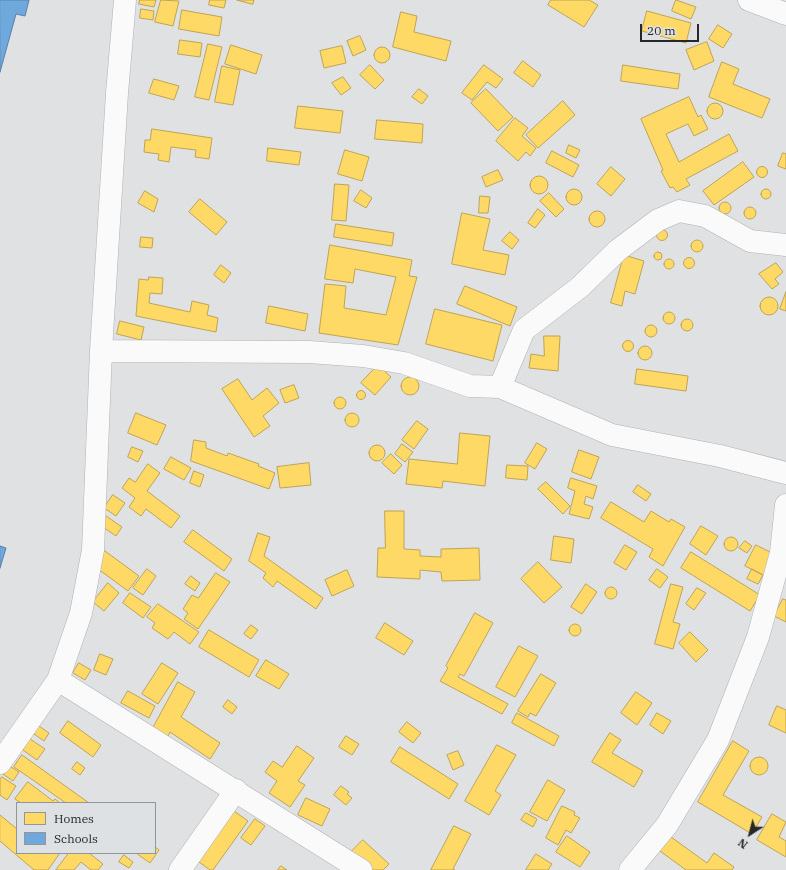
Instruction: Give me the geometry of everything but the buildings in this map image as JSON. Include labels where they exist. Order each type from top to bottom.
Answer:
[{"type":"street","points":[[0,763],[58,680],[81,613],[93,550],[101,351],[117,93],[125,0]]},
{"type":"street","points":[[752,0],[786,14]]},
{"type":"street","points":[[500,387],[524,330],[580,287],[618,250],[658,220],[679,211],[705,216],[750,241],[786,245]]},
{"type":"street","points":[[101,351],[309,352],[363,356],[404,363],[470,386],[500,387],[612,435],[720,456],[786,473]]},
{"type":"street","points":[[630,870],[667,825],[718,740],[758,637],[780,553],[786,505]]},
{"type":"street","points":[[58,680],[236,790],[360,870]]},
{"type":"street","points":[[180,870],[236,790]]}]
